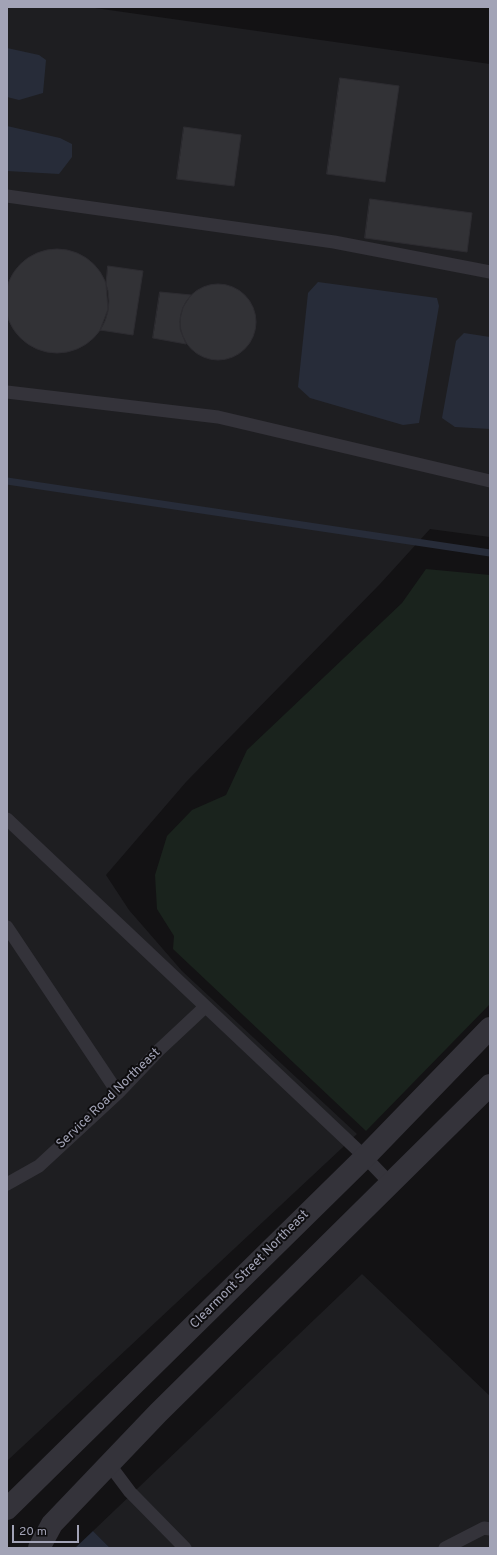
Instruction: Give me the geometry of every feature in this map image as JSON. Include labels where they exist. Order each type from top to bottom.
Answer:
[{"type":"street","name":"Clearmont Street Northeast","points":[[7,1509],[365,1157],[490,1028]]},
{"type":"street","points":[[38,1548],[52,1524],[163,1408],[490,1085]]},
{"type":"lane","points":[[7,196],[334,242],[490,272]]},
{"type":"lane","points":[[7,392],[218,417],[490,481]]},
{"type":"lane","points":[[7,819],[365,1157],[391,1184]]},
{"type":"lane","points":[[7,927],[118,1093]]},
{"type":"lane","name":"Service Road Northeast","points":[[7,1184],[39,1166],[118,1093],[159,1050],[205,1007]]},
{"type":"lane","points":[[109,1464],[130,1492],[185,1548]]},
{"type":"lane","points":[[446,1548],[484,1528],[490,1529]]},
{"type":"shaded area","points":[[7,7],[88,7],[490,64],[490,537],[430,529],[380,584],[186,782],[106,875],[129,910],[182,971],[357,1134],[7,1461]]},
{"type":"shaded area","points":[[426,569],[490,575],[490,1004],[366,1131],[173,949],[174,936],[157,909],[155,875],[167,836],[192,810],[226,795],[247,750],[402,603]]},
{"type":"shaded area","points":[[362,1274],[490,1396],[490,1548],[110,1548],[93,1531]]},
{"type":"water","points":[[7,48],[39,55],[46,60],[43,93],[19,100],[7,97]]},
{"type":"water","points":[[7,126],[60,138],[72,144],[72,157],[59,174],[7,171]]},
{"type":"water","points":[[318,282],[437,298],[439,306],[419,423],[403,425],[310,398],[298,387],[308,293]]},
{"type":"water","points":[[464,333],[490,337],[490,429],[455,427],[442,418],[456,341]]},
{"type":"water","points":[[93,1531],[110,1548],[75,1548]]},
{"type":"building","points":[[340,78],[399,86],[385,182],[327,174]]},
{"type":"building","points":[[184,127],[241,135],[234,186],[177,179]]},
{"type":"building","points":[[370,199],[472,213],[467,252],[365,238]]},
{"type":"building","points":[[57,249],[77,253],[94,264],[105,281],[109,301],[105,321],[94,338],[77,349],[57,353],[37,349],[20,338],[9,321],[5,301],[9,281],[20,264],[37,253]]},
{"type":"building","points":[[108,266],[143,271],[133,335],[100,330],[108,309],[106,285]]},
{"type":"building","points":[[218,284],[233,287],[245,295],[253,307],[256,322],[253,337],[245,349],[233,357],[218,360],[203,357],[191,349],[183,337],[180,322],[183,307],[191,295],[203,287]]},
{"type":"building","points":[[160,292],[191,295],[183,307],[180,319],[180,329],[186,344],[153,338]]},
{"type":"waterway","points":[[7,481],[490,553]]}]
